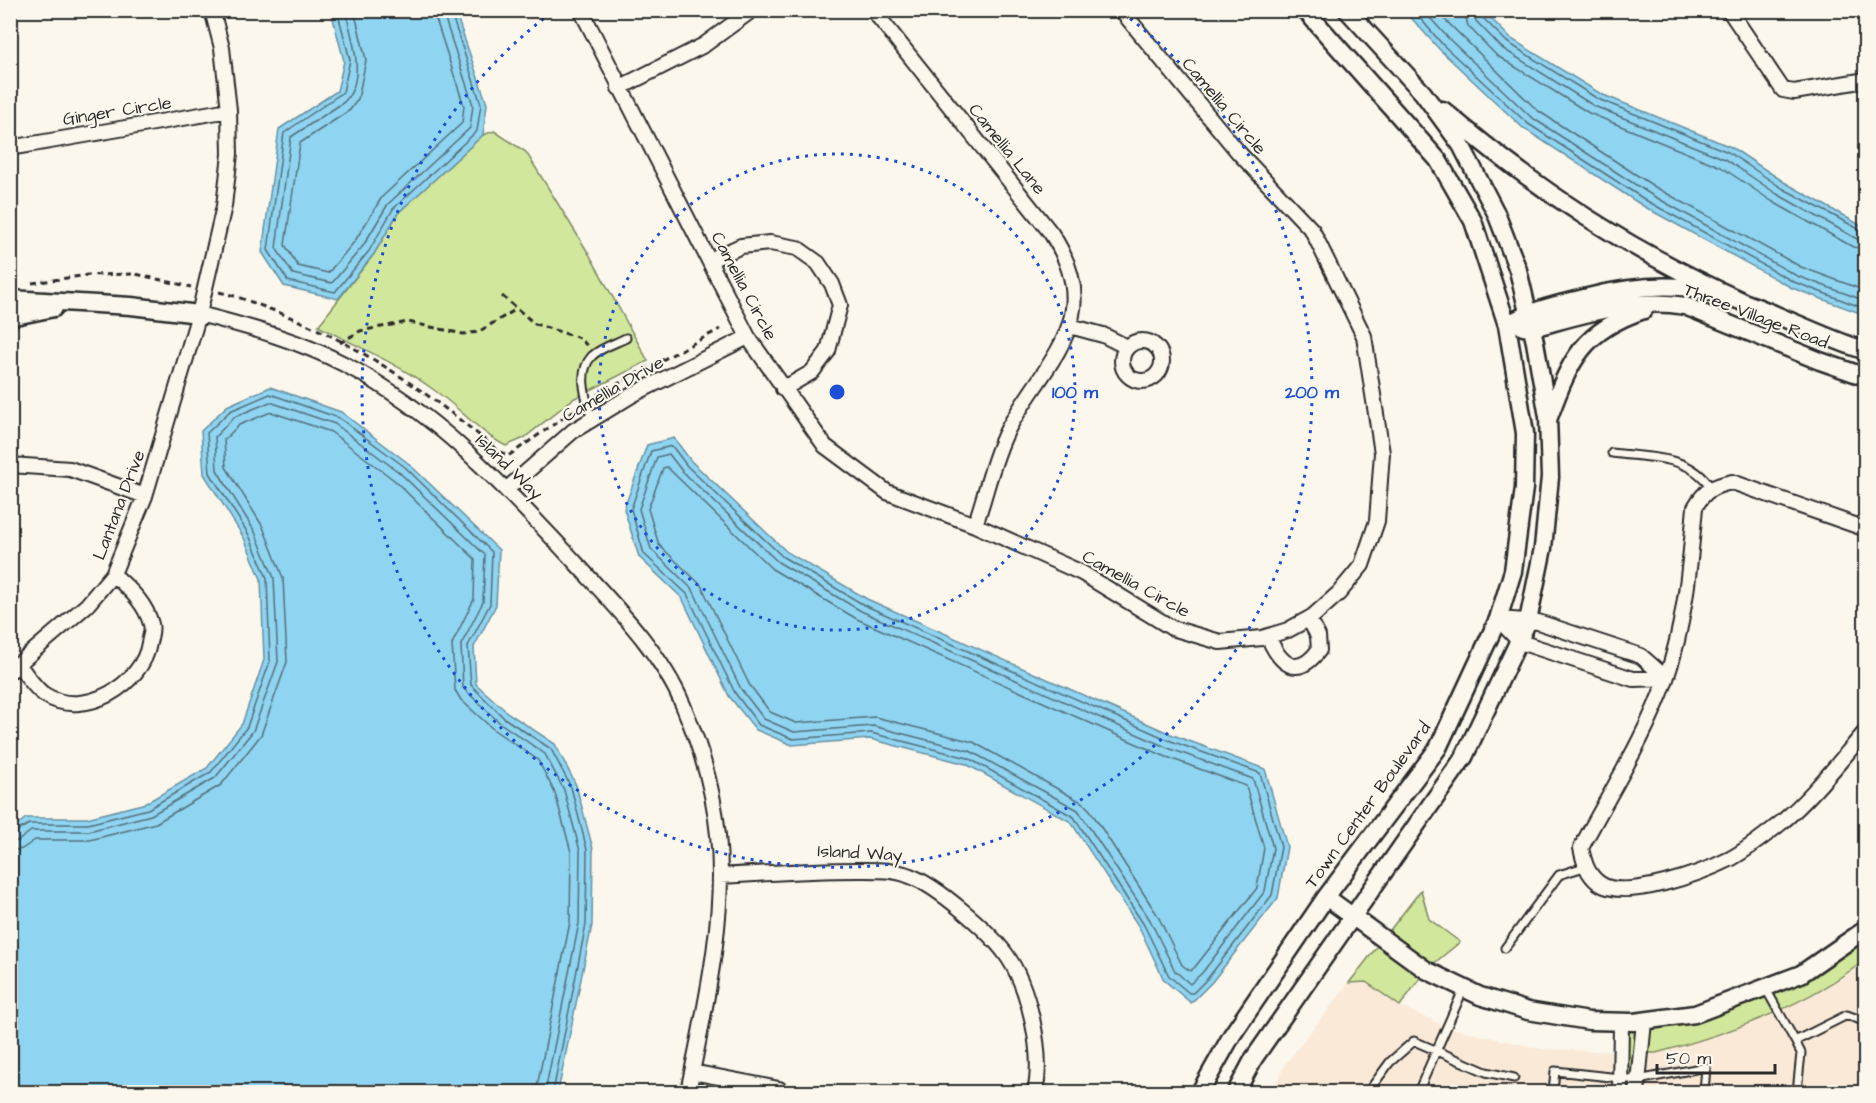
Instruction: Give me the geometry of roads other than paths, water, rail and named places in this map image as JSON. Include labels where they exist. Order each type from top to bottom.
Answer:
[{"type":"street","points":[[199,314],[224,206],[230,154],[229,110],[222,48],[212,10]]},
{"type":"street","name":"Camellia Circle","points":[[581,10],[748,337],[825,446],[887,492],[975,525],[1082,573],[1172,628],[1220,642],[1268,636],[1309,619],[1339,593],[1362,565],[1377,521],[1382,453],[1364,336],[1312,230],[1239,153],[1121,10]]},
{"type":"street","points":[[620,88],[704,45],[752,10]]},
{"type":"street","name":"Camellia Lane","points":[[873,10],[1058,243],[1073,284],[1074,312],[1070,326],[1055,359],[1029,393],[1006,432],[975,525]]},
{"type":"street","name":"Town Center Boulevard","points":[[1200,1092],[1232,1035],[1326,897],[1438,748],[1498,620],[1513,571],[1524,488],[1525,433],[1507,325],[1491,270],[1473,221],[1438,160],[1305,10]]},
{"type":"street","points":[[1236,1092],[1254,1058],[1354,918],[1464,757],[1528,621],[1543,548],[1550,477],[1548,417],[1518,270],[1496,213],[1461,145],[1423,93],[1347,10]]},
{"type":"street","points":[[1729,10],[1783,90],[1794,92],[1866,80]]},
{"type":"street","points":[[1423,93],[1514,169],[1562,202],[1633,248],[1742,301]]},
{"type":"street","name":"Ginger Circle","points":[[10,148],[229,110]]},
{"type":"street","points":[[710,260],[741,246],[779,245],[797,248],[818,263],[832,284],[840,305],[828,351],[812,372],[783,389]]},
{"type":"street","name":"Three Village Road","points":[[1530,320],[1635,288],[1705,290],[1742,301],[1866,351]]},
{"type":"street","name":"Island Way","points":[[10,299],[131,306],[199,314],[270,332],[346,365],[400,398],[451,438],[507,489],[647,645],[682,703],[706,776],[718,834],[720,876],[712,966],[688,1092]]},
{"type":"street","points":[[1548,417],[1565,372],[1582,347],[1603,328],[1666,302]]},
{"type":"street","name":"Three Village Road","points":[[1507,325],[1666,302],[1685,306],[1820,362],[1866,377]]},
{"type":"street","name":"Island Way","points":[[10,317],[76,303]]},
{"type":"street","name":"Lantana Drive","points":[[14,667],[87,604],[113,574],[146,496],[199,314]]},
{"type":"street","points":[[1070,326],[1103,335],[1127,347]]},
{"type":"street","name":"Camellia Drive","points":[[507,489],[573,430],[632,395],[748,337]]},
{"type":"street","points":[[10,465],[70,470],[146,496]]},
{"type":"street","points":[[1866,529],[1732,482],[1704,492],[1695,507],[1680,623],[1666,678],[1632,758],[1581,848],[1584,867],[1600,884],[1616,888],[1637,888],[1674,880],[1731,858],[1782,821],[1866,731]]},
{"type":"street","points":[[14,667],[45,695],[67,703],[97,700],[128,682],[148,654],[152,626],[141,600],[113,574]]},
{"type":"street","points":[[1268,636],[1278,656],[1286,664],[1296,666],[1310,662],[1319,650],[1318,636],[1309,619]]},
{"type":"street","points":[[1498,620],[1538,622],[1641,657],[1666,678]]},
{"type":"street","points":[[1498,620],[1520,642],[1632,679],[1666,678]]},
{"type":"street","name":"Island Way","points":[[720,876],[808,870],[880,871],[910,876],[956,905],[1005,953],[1025,993],[1036,1043],[1035,1092]]},
{"type":"street","points":[[1326,897],[1426,970],[1464,988],[1528,1011],[1589,1021],[1644,1022],[1695,1014],[1801,974],[1866,930]]},
{"type":"street","points":[[1620,1086],[1622,1022]]},
{"type":"street","points":[[1638,1086],[1644,1022]]},
{"type":"street","points":[[692,1072],[779,1089],[783,1092]]},
{"type":"lane","points":[[592,420],[583,386],[586,368],[592,356],[626,338]]},
{"type":"lane","points":[[1612,453],[1674,461],[1692,466],[1705,477],[1711,488]]},
{"type":"lane","points":[[1505,948],[1559,875],[1584,867]]},
{"type":"lane","points":[[1418,1092],[1464,988]]},
{"type":"lane","points":[[1766,989],[1801,1053],[1797,1092]]},
{"type":"lane","points":[[1795,1041],[1848,1015],[1866,1022]]},
{"type":"lane","points":[[1368,1092],[1390,1062],[1414,1041],[1486,1072],[1514,1078]]},
{"type":"lane","points":[[1552,1092],[1555,1071],[1620,1086],[1638,1086],[1706,1067],[1704,1092]]},
{"type":"water","points":[[331,11],[455,11],[487,104],[483,135],[398,213],[374,254],[338,299],[284,286],[262,252],[279,129],[337,91],[344,61]]},
{"type":"water","points":[[1405,11],[1484,11],[1510,38],[1601,94],[1731,147],[1784,182],[1865,228],[1865,315],[1792,288],[1643,206],[1523,128],[1439,49]]},
{"type":"water","points":[[270,387],[341,412],[408,463],[499,550],[496,605],[474,647],[476,684],[508,713],[555,744],[576,785],[593,849],[592,925],[558,1092],[11,1092],[11,830],[26,818],[87,818],[146,803],[207,768],[242,724],[264,660],[261,579],[244,538],[204,474],[201,431],[227,406]]},
{"type":"water","points":[[674,438],[691,461],[787,552],[867,599],[1173,735],[1265,769],[1287,847],[1278,898],[1212,982],[1191,1003],[1164,980],[1139,927],[1071,822],[966,764],[870,739],[792,745],[756,730],[729,696],[682,598],[639,557],[624,509],[647,445]]}]
